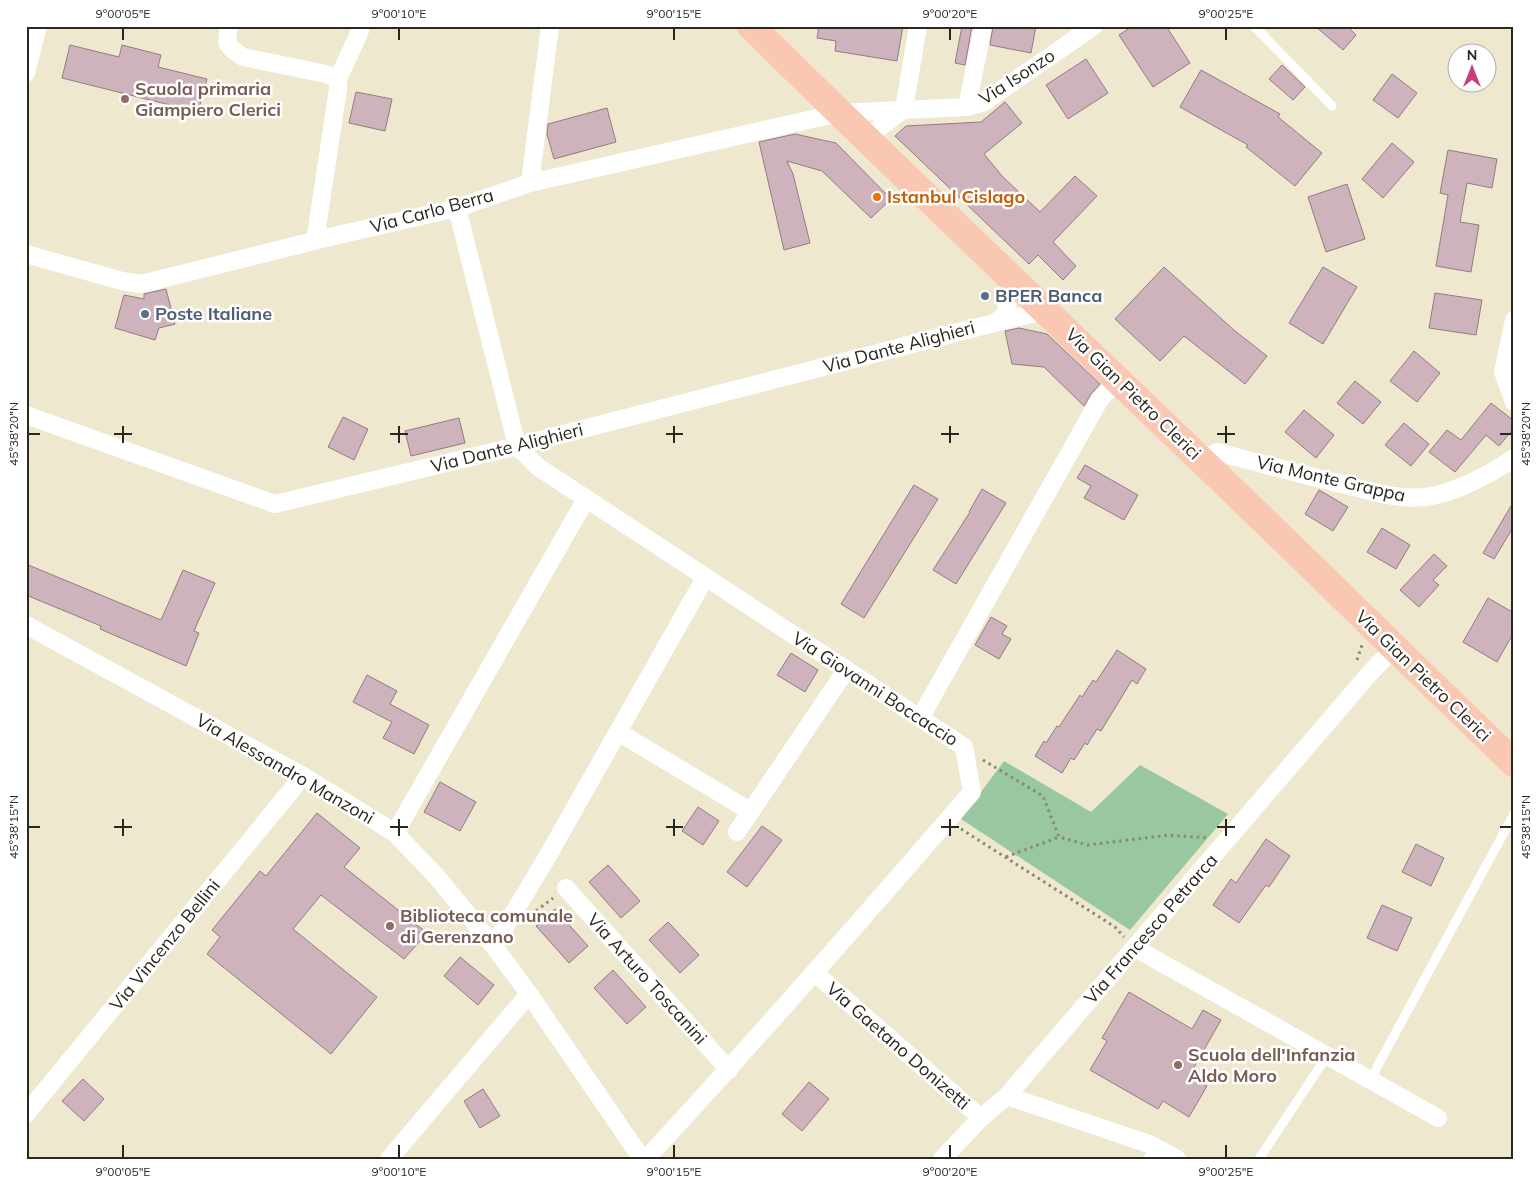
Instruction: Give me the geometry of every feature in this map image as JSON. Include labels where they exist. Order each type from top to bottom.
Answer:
[{"type":"main road","name":"Via Gian Pietro Clerici","points":[[751,26],[1514,763]]},
{"type":"street","points":[[26,73],[38,26]]},
{"type":"street","points":[[229,26],[227,43],[242,57],[326,74],[338,79]]},
{"type":"street","points":[[530,183],[550,26]]},
{"type":"street","points":[[866,138],[904,109],[918,26]]},
{"type":"street","points":[[967,107],[983,26]]},
{"type":"street","name":"Via Isonzo","points":[[839,113],[967,107],[984,102],[1094,26]]},
{"type":"street","points":[[315,240],[338,79],[360,31]]},
{"type":"street","name":"Via Carlo Berra","points":[[26,254],[122,281],[141,284],[315,240],[458,208],[530,183],[839,113]]},
{"type":"street","points":[[458,208],[517,446]]},
{"type":"street","name":"Via Dante Alighieri","points":[[994,322],[1006,315],[1011,277]]},
{"type":"street","name":"Via Dante Alighieri","points":[[26,415],[275,504],[517,446],[994,322],[1046,311]]},
{"type":"street","points":[[1514,320],[1503,372],[1514,402]]},
{"type":"street","points":[[920,718],[1100,399],[1118,381]]},
{"type":"street","name":"Via Giovanni Boccaccio","points":[[517,446],[538,467],[964,747],[972,792],[816,973],[644,1159]]},
{"type":"street","name":"Via Monte Grappa","points":[[1202,461],[1217,452],[1398,497],[1424,497],[1452,491],[1514,458]]},
{"type":"street","points":[[395,833],[586,499]]},
{"type":"street","points":[[493,945],[546,859],[705,578]]},
{"type":"street","name":"Via Alessandro Manzoni","points":[[26,625],[303,776],[395,833],[436,876],[493,945],[644,1159]]},
{"type":"street","name":"Via Francesco Petrarca","points":[[942,1159],[981,1118],[1007,1096],[1370,673],[1394,648]]},
{"type":"street","points":[[737,832],[846,670]]},
{"type":"street","points":[[618,732],[750,811]]},
{"type":"street","name":"Via Vincenzo Bellini","points":[[26,1114],[303,776]]},
{"type":"street","name":"Via Arturo Toscanini","points":[[566,888],[728,1070]]},
{"type":"street","points":[[1135,948],[1438,1118]]},
{"type":"street","name":"Via Gaetano Donizetti","points":[[816,973],[981,1118]]},
{"type":"street","points":[[389,1159],[529,994]]},
{"type":"street","points":[[1007,1096],[1149,1144],[1152,1153],[1177,1159]]},
{"type":"lane","points":[[1254,26],[1332,106]]},
{"type":"lane","points":[[1372,1081],[1377,1068],[1514,814]]},
{"type":"lane","points":[[1259,1159],[1328,1056]]},
{"type":"path","points":[[964,747],[1004,774],[1042,796],[1059,837]]},
{"type":"path","points":[[946,822],[962,830],[1115,927],[1135,948]]},
{"type":"path","points":[[1005,857],[1059,837],[1088,844],[1169,835],[1211,839]]},
{"type":"green space","points":[[1004,761],[1091,812],[1140,765],[1228,814],[1130,930],[961,819]]},
{"type":"building","points":[[819,26],[903,26],[897,61],[835,51],[836,41],[817,38]]},
{"type":"building","points":[[962,26],[972,26],[965,65],[955,63]]},
{"type":"building","points":[[993,26],[1036,26],[1031,53],[990,45]]},
{"type":"building","points":[[1133,26],[1166,26],[1190,63],[1153,87],[1119,35]]},
{"type":"building","points":[[1315,26],[1347,26],[1356,35],[1343,50]]},
{"type":"building","points":[[70,45],[119,57],[122,45],[161,55],[158,67],[207,79],[198,112],[62,78]]},
{"type":"building","points":[[1086,59],[1108,93],[1068,119],[1046,85]]},
{"type":"building","points":[[1282,65],[1305,87],[1293,100],[1269,79]]},
{"type":"building","points":[[1201,70],[1280,114],[1278,117],[1322,153],[1295,186],[1246,147],[1248,145],[1180,107]]},
{"type":"building","points":[[1392,74],[1417,93],[1398,118],[1373,100]]},
{"type":"building","points":[[356,92],[392,99],[385,131],[349,123]]},
{"type":"building","points":[[1005,102],[1022,123],[984,154],[1002,176],[1040,212],[1075,176],[1097,196],[1053,242],[1076,266],[1063,280],[1038,255],[1029,264],[895,136],[906,126],[981,122]]},
{"type":"building","points":[[607,108],[616,142],[554,159],[547,134],[548,124]]},
{"type":"building","points":[[795,134],[836,143],[891,199],[871,218],[822,171],[787,161],[793,174],[810,243],[784,250],[759,142]]},
{"type":"building","points":[[1392,143],[1414,162],[1383,198],[1362,179]]},
{"type":"building","points":[[1448,150],[1497,159],[1492,188],[1467,183],[1460,222],[1479,225],[1471,272],[1436,266],[1448,195],[1440,193]]},
{"type":"building","points":[[1347,184],[1365,239],[1326,252],[1308,197]]},
{"type":"building","points":[[1164,267],[1235,331],[1267,356],[1245,384],[1184,336],[1160,361],[1115,319]]},
{"type":"building","points":[[1323,267],[1357,287],[1323,344],[1289,323]]},
{"type":"building","points":[[166,289],[175,324],[159,328],[155,340],[115,328],[124,295],[144,299],[144,294]]},
{"type":"building","points":[[1435,293],[1482,300],[1476,335],[1429,328]]},
{"type":"building","points":[[1019,328],[1047,334],[1100,384],[1084,406],[1044,367],[1012,364],[1005,331]]},
{"type":"building","points":[[1414,351],[1440,373],[1417,402],[1390,381]]},
{"type":"building","points":[[1355,381],[1381,402],[1363,424],[1337,403]]},
{"type":"building","points":[[1491,403],[1514,421],[1514,428],[1499,446],[1486,435],[1455,472],[1429,452],[1447,430],[1461,440]]},
{"type":"building","points":[[1304,410],[1334,435],[1316,458],[1285,432]]},
{"type":"building","points":[[343,417],[368,429],[354,460],[328,447]]},
{"type":"building","points":[[459,418],[465,443],[411,456],[405,431]]},
{"type":"building","points":[[1404,423],[1429,444],[1411,466],[1385,445]]},
{"type":"building","points":[[1085,465],[1138,495],[1124,520],[1084,498],[1091,486],[1077,478]]},
{"type":"building","points":[[914,485],[938,499],[864,618],[841,604]]},
{"type":"building","points":[[982,489],[1006,503],[956,584],[933,570],[970,512]]},
{"type":"building","points":[[1319,490],[1348,507],[1333,531],[1305,514]]},
{"type":"building","points":[[1514,501],[1514,526],[1494,559],[1483,553]]},
{"type":"building","points":[[1382,528],[1410,545],[1396,569],[1367,552]]},
{"type":"building","points":[[1434,554],[1447,566],[1433,580],[1439,585],[1419,607],[1400,590]]},
{"type":"building","points":[[26,564],[161,620],[183,570],[215,583],[194,631],[199,633],[186,666],[100,629],[101,626],[26,595]]},
{"type":"building","points":[[1488,598],[1514,613],[1514,632],[1497,662],[1463,642]]},
{"type":"building","points":[[991,617],[1007,626],[1002,634],[1011,639],[999,659],[975,645]]},
{"type":"building","points":[[1117,650],[1146,669],[1137,684],[1132,680],[1101,731],[1097,729],[1087,745],[1085,743],[1074,760],[1071,758],[1062,773],[1035,756],[1044,741],[1046,743],[1057,726],[1059,727],[1080,695],[1082,697],[1093,680],[1096,682]]},
{"type":"building","points":[[791,653],[818,670],[805,692],[777,675]]},
{"type":"building","points":[[367,675],[397,691],[390,704],[429,725],[414,754],[383,738],[392,722],[353,702]]},
{"type":"building","points":[[440,782],[476,802],[460,831],[424,812]]},
{"type":"building","points":[[698,807],[719,821],[703,845],[682,831]]},
{"type":"building","points":[[317,813],[360,848],[344,867],[427,933],[404,959],[321,895],[293,929],[377,997],[331,1054],[207,954],[220,937],[212,930],[260,871],[266,876]]},
{"type":"building","points":[[762,826],[782,840],[747,887],[727,872]]},
{"type":"building","points":[[1266,839],[1290,856],[1269,887],[1266,885],[1239,923],[1213,905],[1231,879],[1236,883]]},
{"type":"building","points":[[1416,844],[1444,858],[1431,886],[1402,872]]},
{"type":"building","points":[[608,865],[640,901],[621,918],[589,882]]},
{"type":"building","points":[[1382,905],[1412,918],[1397,951],[1367,938]]},
{"type":"building","points":[[555,909],[588,946],[569,963],[536,926]]},
{"type":"building","points":[[668,922],[699,955],[680,973],[649,940]]},
{"type":"building","points":[[460,957],[494,985],[478,1005],[444,976]]},
{"type":"building","points":[[613,970],[646,1007],[627,1024],[594,988]]},
{"type":"building","points":[[1129,992],[1192,1029],[1203,1010],[1221,1020],[1189,1076],[1207,1086],[1189,1117],[1163,1101],[1158,1109],[1090,1070],[1107,1041],[1102,1038]]},
{"type":"building","points":[[83,1079],[104,1099],[84,1121],[62,1101]]},
{"type":"building","points":[[809,1082],[829,1099],[802,1131],[782,1114]]},
{"type":"building","points":[[483,1089],[500,1116],[480,1128],[464,1101]]},
{"type":"place","name":"Scuola primaria Giampiero Clerici","points":[[125,99]]},
{"type":"place","name":"Istanbul Cislago","points":[[877,197]]},
{"type":"place","name":"BPER Banca","points":[[985,296]]},
{"type":"place","name":"Poste Italiane","points":[[145,314]]},
{"type":"place","name":"Biblioteca comunale di Gerenzano","points":[[390,926]]},
{"type":"place","name":"Scuola dell'Infanzia Aldo Moro","points":[[1178,1065]]}]
